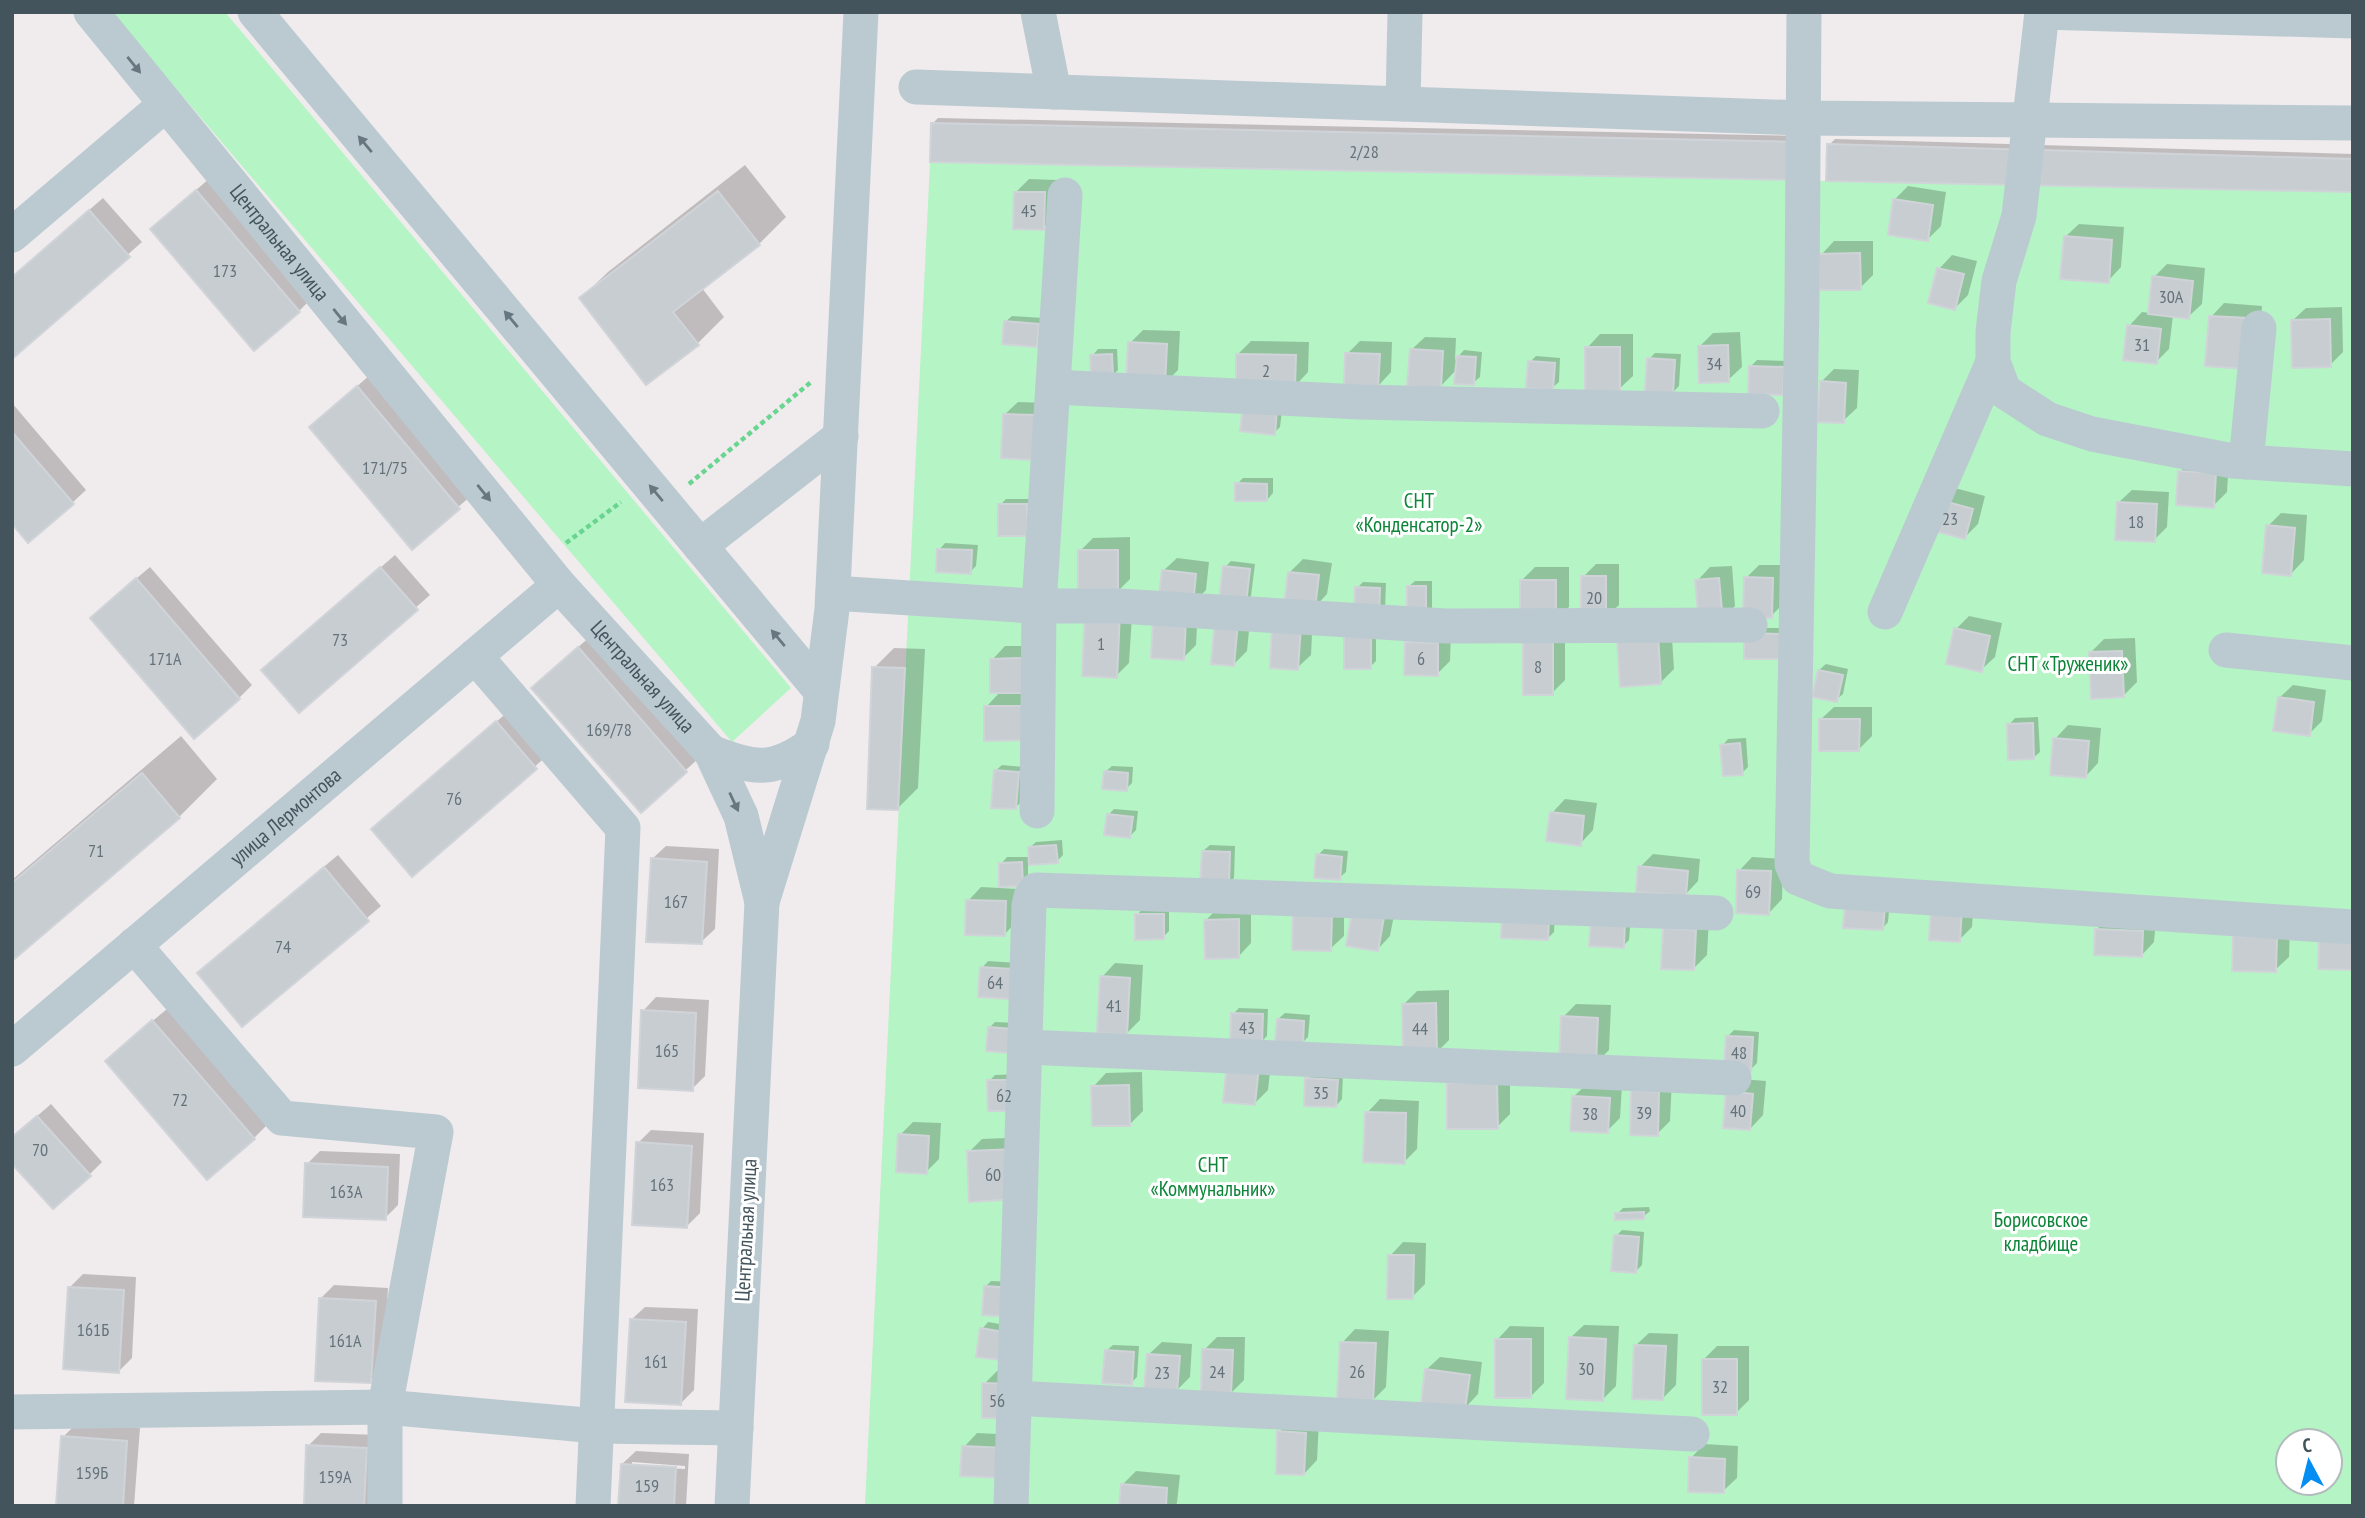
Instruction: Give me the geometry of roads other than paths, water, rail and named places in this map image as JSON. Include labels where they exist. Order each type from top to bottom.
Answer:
[{"type":"street","name":"Центральная улица","points":[[91,12],[550,574],[710,752],[741,817],[762,902],[732,1506]]},
{"type":"street","points":[[255,12],[821,691]]},
{"type":"street","points":[[762,902],[818,722],[833,593],[861,12]]},
{"type":"street","points":[[1038,12],[1054,92]]},
{"type":"street","points":[[1404,104],[1405,12]]},
{"type":"street","points":[[1804,12],[1792,864],[1798,878],[1830,891],[2353,927]]},
{"type":"street","points":[[2353,21],[2261,15],[2042,12],[2019,216],[1999,281],[1993,332],[1993,362],[2004,391],[2047,419],[2092,435],[2246,461],[2353,469]]},
{"type":"street","points":[[916,87],[1803,118],[2353,123]]},
{"type":"street","points":[[12,235],[166,104]]},
{"type":"street","points":[[1037,811],[1039,605],[1065,194]]},
{"type":"street","points":[[2246,461],[2259,328]]},
{"type":"street","points":[[1885,612],[1993,362]]},
{"type":"street","points":[[1053,387],[1360,402],[1762,411]]},
{"type":"street","points":[[700,546],[841,436]]},
{"type":"street","name":"улица Лермонтова","points":[[12,1049],[475,656],[550,574]]},
{"type":"street","points":[[833,593],[1039,605],[1119,606],[1446,626],[1750,625]]},
{"type":"street","points":[[2226,650],[2353,663]]},
{"type":"street","points":[[475,656],[623,828],[593,1506]]},
{"type":"street","points":[[710,752],[745,765],[773,765],[798,754],[812,744]]},
{"type":"street","points":[[1011,1506],[1029,905],[1036,890],[1716,913]]},
{"type":"street","points":[[134,945],[282,1118],[436,1132],[385,1407],[385,1506]]},
{"type":"street","points":[[1025,1047],[1734,1078]]},
{"type":"street","points":[[1014,1398],[1692,1434]]},
{"type":"street","points":[[12,1412],[385,1407],[597,1426],[736,1428]]},
{"type":"park label","name":"СНТ «Конденсатор-2»","points":[[1419,513]]},
{"type":"park label","name":"СНТ «Труженик»","points":[[2068,664]]},
{"type":"park label","name":"СНТ «Коммунальник»","points":[[1213,1177]]},
{"type":"park label","name":"Борисовское кладбище","points":[[2041,1232]]}]
